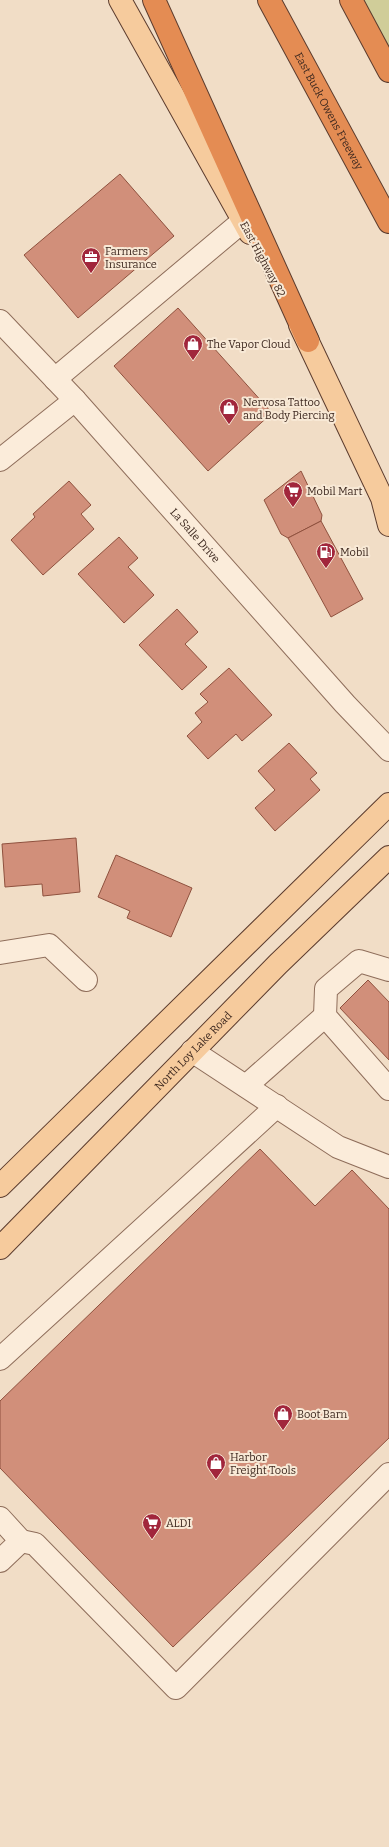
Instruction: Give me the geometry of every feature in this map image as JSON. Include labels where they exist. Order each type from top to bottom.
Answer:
[{"type":"highway","points":[[154,0],[308,341]]},
{"type":"highway","name":"East Buck Owens Freeway","points":[[269,0],[389,222]]},
{"type":"highway","points":[[351,0],[389,71]]},
{"type":"main road","name":"East Highway 82","points":[[120,0],[308,341],[382,498],[389,525]]},
{"type":"main road","points":[[0,1186],[389,804]]},
{"type":"main road","name":"North Loy Lake Road","points":[[0,1248],[278,964],[389,857]]},
{"type":"street","points":[[55,379],[243,221]]},
{"type":"street","name":"La Salle Drive","points":[[0,321],[75,400],[339,698],[389,750]]},
{"type":"street","points":[[0,460],[75,400]]},
{"type":"street","points":[[0,953],[49,945],[86,980]]},
{"type":"street","points":[[246,1086],[324,1016],[326,988],[359,961],[389,970]]},
{"type":"street","points":[[324,1016],[389,1089]]},
{"type":"street","points":[[192,1051],[277,1106],[338,1148],[389,1167]]},
{"type":"street","points":[[0,1359],[277,1106]]},
{"type":"street","points":[[0,1518],[21,1541],[35,1544],[176,1688],[389,1474]]},
{"type":"street","points":[[0,1561],[21,1541]]},
{"type":"shaded area","points":[[360,0],[389,0],[389,54]]},
{"type":"building","points":[[120,174],[174,236],[78,318],[24,255]]},
{"type":"building","points":[[178,308],[272,413],[208,471],[114,366]]},
{"type":"building","name":"Mobil Mart","points":[[301,471],[322,515],[321,521],[288,538],[281,534],[264,500]]},
{"type":"building","points":[[69,481],[91,505],[81,514],[94,529],[43,575],[11,540],[35,517],[33,514]]},
{"type":"building","name":"Mobil","points":[[321,521],[363,599],[331,617],[288,538]]},
{"type":"building","points":[[119,537],[138,558],[128,567],[154,595],[124,623],[78,574]]},
{"type":"building","points":[[177,609],[198,632],[185,644],[207,667],[182,690],[139,645]]},
{"type":"building","points":[[229,668],[272,715],[242,741],[236,734],[208,759],[187,736],[202,722],[195,713],[208,702],[200,694]]},
{"type":"building","points":[[289,743],[317,773],[310,779],[320,790],[275,831],[255,808],[275,790],[258,771]]},
{"type":"building","points":[[76,838],[80,892],[43,896],[42,884],[5,887],[2,844]]},
{"type":"building","points":[[116,855],[192,888],[171,937],[127,918],[130,911],[98,897]]},
{"type":"building","points":[[368,980],[389,1002],[389,1060],[340,1008]]},
{"type":"building","points":[[260,1149],[315,1206],[352,1170],[389,1209],[389,1438],[173,1647],[0,1468],[0,1401]]},
{"type":"place","name":"Farmers Insurance","points":[[91,274]]},
{"type":"place","name":"The Vapor Cloud","points":[[193,361]]},
{"type":"place","name":"Nervosa Tattoo and Body Piercing","points":[[229,425]]},
{"type":"place","name":"Mobil Mart","points":[[293,508]]},
{"type":"place","name":"Mobil","points":[[326,569]]},
{"type":"place","name":"Boot Barn","points":[[283,1431]]},
{"type":"place","name":"Harbor Freight Tools","points":[[216,1480]]},
{"type":"place","name":"ALDI","points":[[152,1540]]}]
